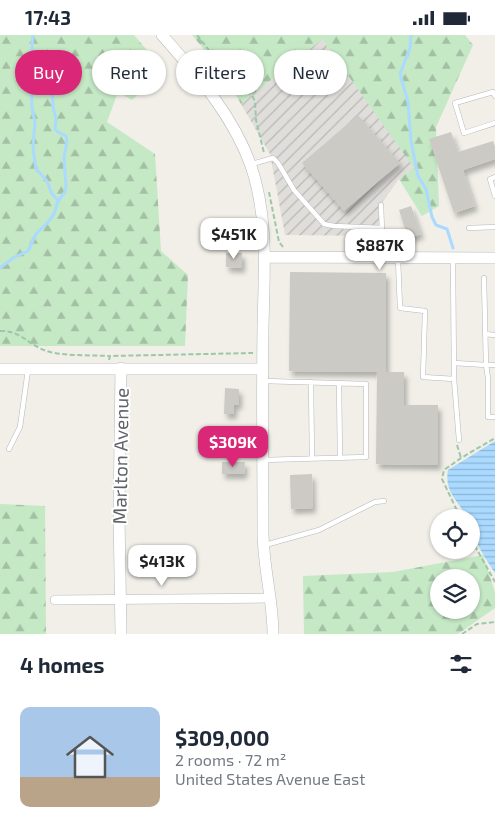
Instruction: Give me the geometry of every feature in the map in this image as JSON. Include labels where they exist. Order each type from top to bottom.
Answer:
[{"type":"street","points":[[162,35],[200,79],[223,110],[240,138],[257,185],[264,224],[265,257],[263,352],[264,546],[273,634]]},
{"type":"street","points":[[265,257],[495,258]]},
{"type":"street","name":"Marlton Avenue","points":[[115,368],[121,634]]},
{"type":"street","points":[[0,369],[263,369]]},
{"type":"street","points":[[55,600],[270,598]]},
{"type":"lane","points":[[495,96],[494,92],[455,103],[464,133],[495,123]]},
{"type":"lane","points":[[250,164],[272,158],[278,163],[294,190],[324,224],[382,228]]},
{"type":"lane","points":[[495,177],[490,179],[495,196]]},
{"type":"lane","points":[[381,205],[383,257]]},
{"type":"lane","points":[[469,228],[495,227]]},
{"type":"lane","points":[[398,257],[400,308],[425,311],[423,377],[454,379]]},
{"type":"lane","points":[[453,258],[454,379],[458,441]]},
{"type":"lane","points":[[484,278],[488,417],[495,417]]},
{"type":"lane","points":[[485,334],[495,335]]},
{"type":"lane","points":[[454,363],[495,365]]},
{"type":"lane","points":[[9,449],[20,427],[28,369]]},
{"type":"lane","points":[[263,381],[366,383],[366,457],[263,460]]},
{"type":"lane","points":[[311,383],[312,458]]},
{"type":"lane","points":[[339,383],[340,458]]},
{"type":"lane","points":[[488,396],[495,396]]},
{"type":"lane","points":[[264,546],[319,530],[375,502],[384,501]]},
{"type":"path","points":[[0,331],[9,330],[20,335],[35,347],[51,352],[110,356],[263,352]]},
{"type":"path","points":[[110,356],[115,368]]},
{"type":"path","points":[[456,509],[442,479],[444,470],[461,457],[495,438]]},
{"type":"path","points":[[458,441],[461,457]]},
{"type":"path","points":[[480,555],[495,582]]},
{"type":"path","points":[[462,634],[477,624],[495,622]]},
{"type":"shaded area","points":[[322,39],[330,50],[308,50]]},
{"type":"shaded area","points":[[347,74],[415,168],[399,179],[379,207],[381,236],[285,235],[270,154],[241,104],[252,95],[264,95],[264,86],[274,78],[274,95],[347,95]]},
{"type":"green space","points":[[0,35],[134,35],[147,50],[92,50],[92,95],[117,95],[107,122],[155,154],[161,251],[188,275],[185,346],[0,346]]},
{"type":"green space","points":[[192,35],[465,35],[473,45],[436,127],[439,206],[422,216],[399,179],[414,168],[347,74],[347,50],[330,50],[322,39],[308,50],[274,50],[274,78],[264,86],[264,50],[204,50]]},
{"type":"green space","points":[[123,95],[138,95],[132,100]]},
{"type":"green space","points":[[236,95],[252,95],[241,104]]},
{"type":"green space","points":[[0,504],[45,506],[46,634],[0,634]]},
{"type":"green space","points":[[483,555],[495,592],[495,608],[480,619],[480,569],[430,569],[430,619],[479,619],[458,634],[304,634],[303,576],[393,572],[462,559],[480,559],[480,556]]},
{"type":"water","points":[[495,441],[495,573],[480,547],[480,509],[462,509],[450,490],[447,478],[448,470]]},
{"type":"building","points":[[358,115],[400,163],[344,211],[302,163]]},
{"type":"building","points":[[451,132],[458,152],[493,141],[495,147],[495,159],[463,170],[475,206],[454,213],[429,139]]},
{"type":"building","points":[[411,206],[421,234],[408,238],[399,210]]},
{"type":"building","points":[[226,253],[242,253],[242,268],[226,267]]},
{"type":"building","points":[[290,272],[386,273],[386,372],[404,372],[404,405],[438,405],[438,465],[376,464],[377,372],[289,371]]},
{"type":"building","points":[[225,388],[239,389],[239,405],[234,404],[234,414],[224,414]]},
{"type":"building","points":[[222,462],[245,462],[244,474],[222,474]]},
{"type":"building","points":[[312,474],[313,508],[291,509],[290,475]]},
{"type":"waterway","points":[[33,35],[31,60],[32,108],[35,123],[33,146],[36,169],[47,181],[52,194],[59,201]]},
{"type":"waterway","points":[[411,35],[410,48],[400,74],[408,102],[411,141],[418,176],[426,189],[432,217],[436,225],[447,229],[453,248]]},
{"type":"waterway","points":[[0,268],[13,258],[28,251],[36,234],[54,214],[58,201],[65,192],[64,157],[67,141],[66,136],[55,129],[56,119],[52,95]]}]
